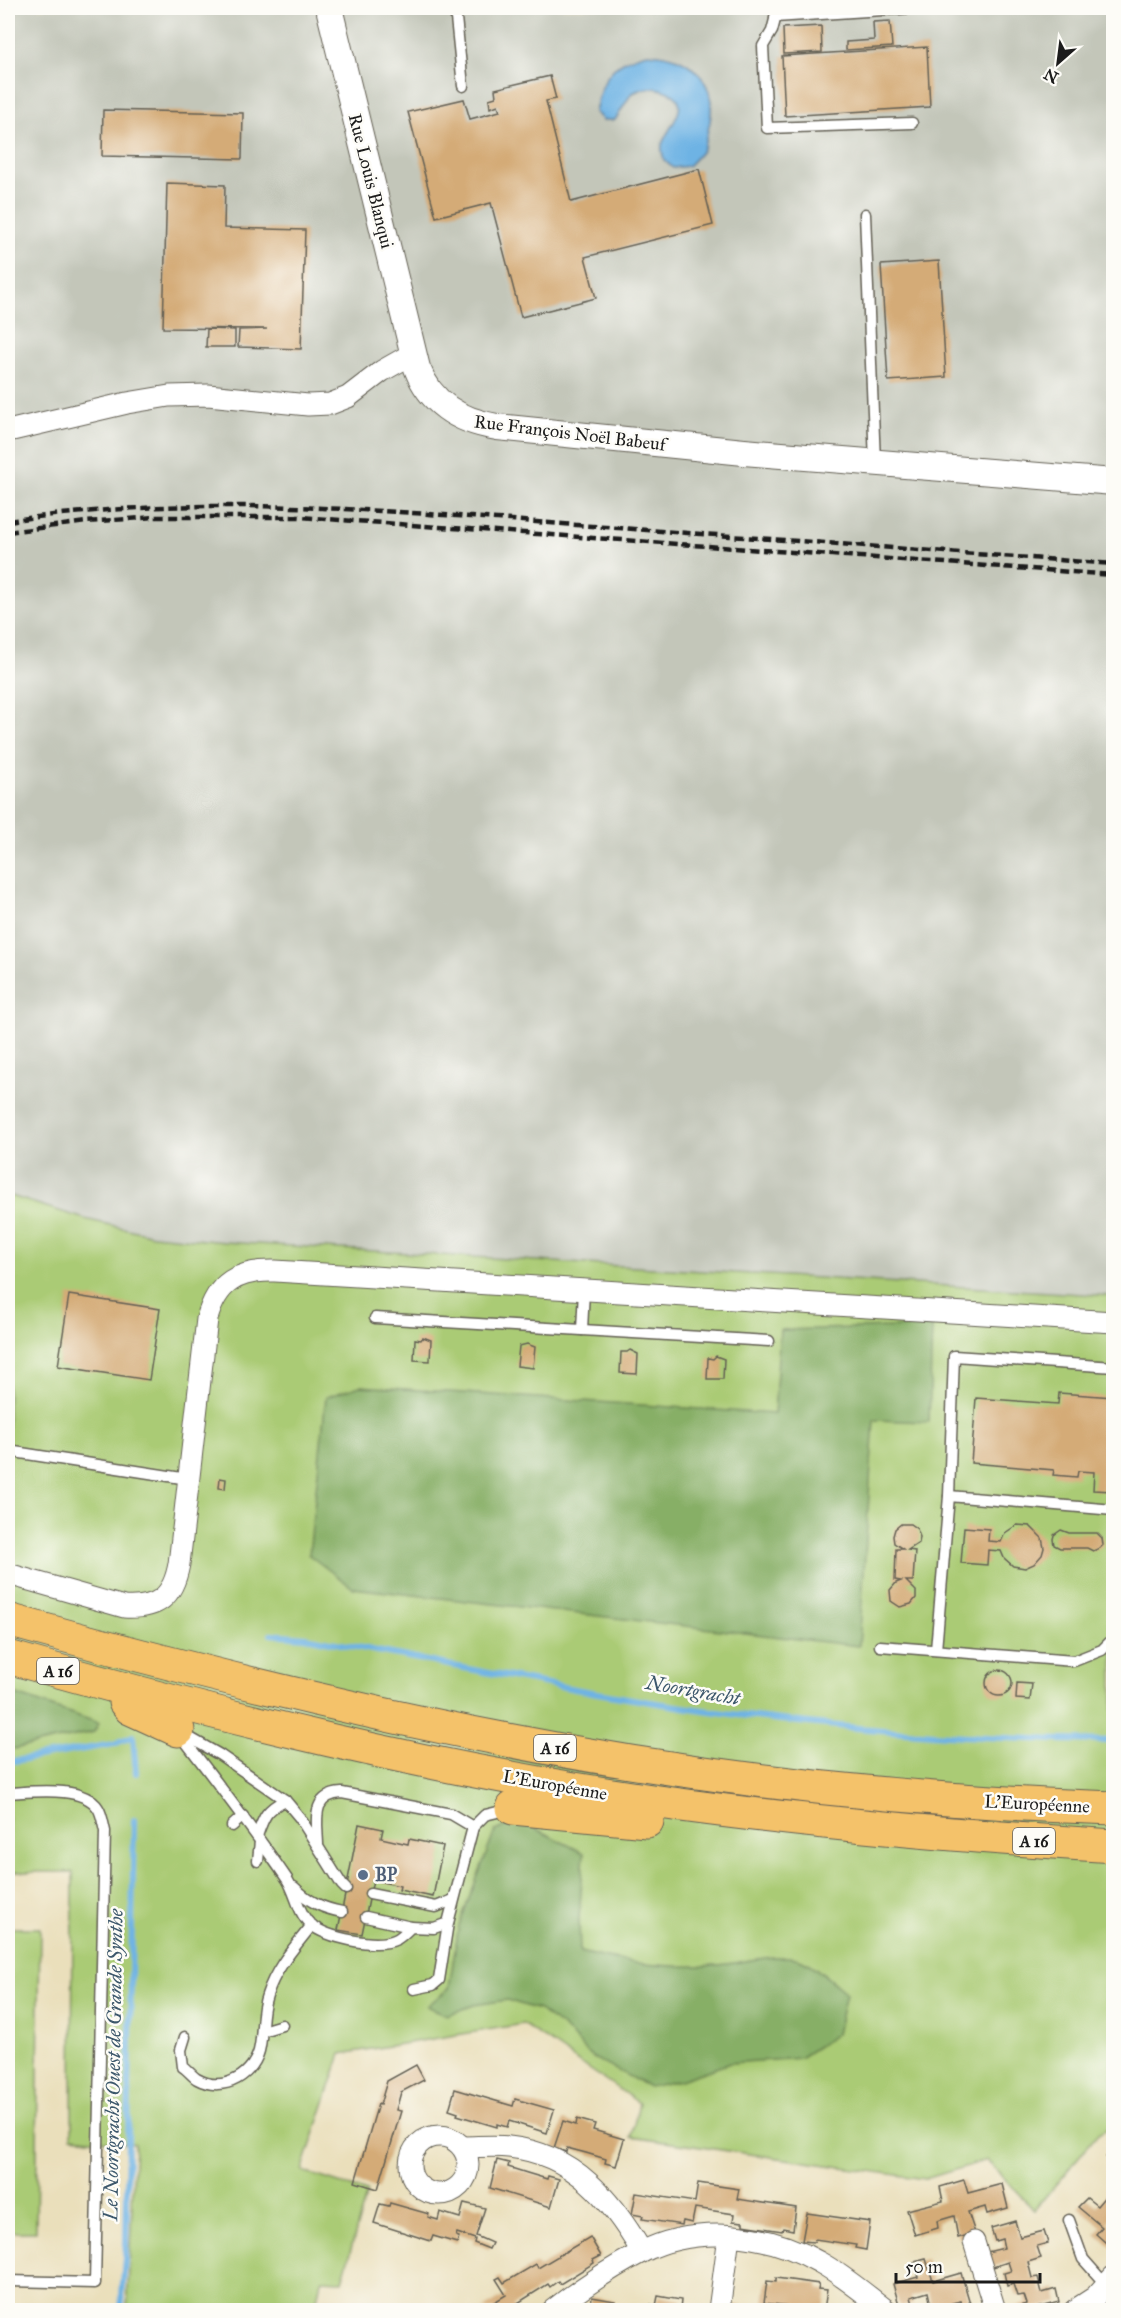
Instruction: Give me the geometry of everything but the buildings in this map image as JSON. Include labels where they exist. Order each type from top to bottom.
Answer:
[{"type":"highway","name":"L'Européenne","points":[[8,1620],[301,1696],[541,1746],[721,1774],[834,1788],[1012,1803],[1113,1808]]},
{"type":"highway","name":"L'Européenne","points":[[8,1657],[281,1728],[443,1764],[566,1787],[734,1812],[1113,1847]]},
{"type":"highway","points":[[109,1685],[130,1708],[178,1731]]},
{"type":"highway","points":[[513,1808],[776,1833],[928,1831]]},
{"type":"street","name":"Rue Louis Blanqui","points":[[329,8],[412,354]]},
{"type":"street","points":[[8,431],[127,402],[169,396],[208,395],[308,405],[330,404],[348,397],[382,371],[412,354]]},
{"type":"street","name":"Rue François Noël Babeuf","points":[[412,354],[425,387],[438,402],[456,415],[484,425],[673,446],[1113,482]]},
{"type":"street","points":[[8,1574],[114,1605],[135,1608],[153,1604],[166,1596],[177,1574],[207,1318],[220,1289],[234,1278],[251,1272],[275,1271],[1113,1322]]},
{"type":"street","points":[[463,2147],[496,2146],[523,2149],[573,2170],[595,2187],[612,2205],[642,2252]]},
{"type":"street","points":[[719,2310],[729,2236]]},
{"type":"street","points":[[554,2310],[642,2252],[691,2237],[729,2236],[772,2243],[809,2256],[841,2276],[886,2310]]},
{"type":"street","points":[[974,2242],[995,2310]]},
{"type":"street","points":[[1075,2310],[1095,2297],[1110,2281]]},
{"type":"lane","points":[[455,8],[463,86]]},
{"type":"lane","points":[[912,123],[767,128],[763,46],[772,31],[776,12],[913,8]]},
{"type":"lane","points":[[865,214],[875,462]]},
{"type":"lane","points":[[582,1330],[584,1290]]},
{"type":"lane","points":[[375,1318],[769,1341]]},
{"type":"lane","points":[[936,1650],[949,1496],[954,1356],[1113,1368]]},
{"type":"lane","points":[[8,1451],[188,1479]]},
{"type":"lane","points":[[949,1496],[1113,1510]]},
{"type":"lane","points":[[880,1646],[1074,1661],[1102,1650],[1113,1638]]},
{"type":"lane","points":[[178,1731],[220,1755],[285,1800],[300,1818],[346,1889]]},
{"type":"lane","points":[[178,1731],[290,1882],[307,1900],[325,1909],[342,1912]]},
{"type":"lane","points":[[8,1793],[60,1792],[84,1796],[98,1808],[105,1831],[95,2283],[8,2281]]},
{"type":"lane","points":[[318,1846],[317,1814],[321,1801],[330,1794],[342,1793],[451,1814],[473,1827]]},
{"type":"lane","points":[[258,1861],[258,1838],[265,1815],[271,1807],[285,1800]]},
{"type":"lane","points":[[414,1989],[433,1985],[439,1980],[453,1900],[473,1827],[486,1815],[513,1808]]},
{"type":"lane","points":[[232,1826],[243,1816]]},
{"type":"lane","points":[[290,1882],[305,1917],[312,1925],[336,1936],[378,1944],[397,1939],[411,1927]]},
{"type":"lane","points":[[370,1894],[436,1906],[453,1900]]},
{"type":"lane","points":[[366,1917],[411,1927],[434,1928],[448,1923]]},
{"type":"lane","points":[[171,2048],[183,2067],[197,2079],[213,2084],[228,2084],[242,2077],[254,2063],[260,2048],[266,1997],[277,1968],[312,1925]]},
{"type":"lane","points":[[262,2031],[282,2025]]},
{"type":"lane","points":[[183,2067],[181,2050],[185,2037]]},
{"type":"lane","points":[[1069,2220],[1083,2259],[1110,2281]]},
{"type":"shaded area","points":[[8,8],[1113,8],[1113,1296],[225,1242],[153,1235],[85,1219],[8,1195]]},
{"type":"green space","points":[[8,1195],[85,1219],[153,1235],[225,1242],[1113,1296],[1113,2126],[1098,2134],[1034,2210],[987,2160],[925,2179],[631,2137],[639,2103],[523,2024],[341,2054],[302,2171],[367,2192],[342,2281],[321,2280],[315,2310],[127,2310],[135,2144],[72,2137],[73,1872],[8,1872]]},
{"type":"green space","points":[[932,1326],[929,1422],[874,1420],[859,1646],[353,1588],[309,1555],[326,1397],[360,1386],[774,1414],[780,1330]]},
{"type":"green space","points":[[8,1692],[99,1723],[94,1732],[8,1750]]},
{"type":"green space","points":[[518,1820],[584,1853],[579,1919],[580,1952],[664,1966],[725,1964],[771,1957],[802,1960],[846,1993],[837,2034],[800,2058],[730,2063],[680,2080],[649,2087],[593,2058],[564,2028],[539,2010],[507,2000],[474,2005],[447,2015],[427,2006],[449,1988],[459,1925],[495,1831]]},
{"type":"green space","points":[[8,1928],[40,1928],[36,2232],[8,2232]]},
{"type":"water","points":[[648,53],[678,59],[700,75],[707,86],[711,114],[708,130],[702,150],[688,166],[673,168],[664,160],[662,145],[680,108],[679,101],[673,95],[659,89],[643,89],[631,94],[615,120],[603,120],[595,112],[601,89],[611,72],[626,61]]},
{"type":"waterway","name":"Noortgracht","points":[[271,1634],[305,1637],[581,1690],[747,1716],[930,1734],[1114,1741]]},
{"type":"waterway","points":[[8,1762],[114,1744],[133,1736],[136,1773]]},
{"type":"waterway","name":"Le Noortgracht Ouest de Grande Synthe","points":[[121,2310],[126,2245],[134,1820]]},
{"type":"railway","points":[[8,521],[147,508],[286,507],[424,514],[1114,564]]},
{"type":"railway","points":[[8,532],[86,522],[155,517],[299,517],[1114,575]]},
{"type":"place","name":"BP","points":[[363,1875]]}]
